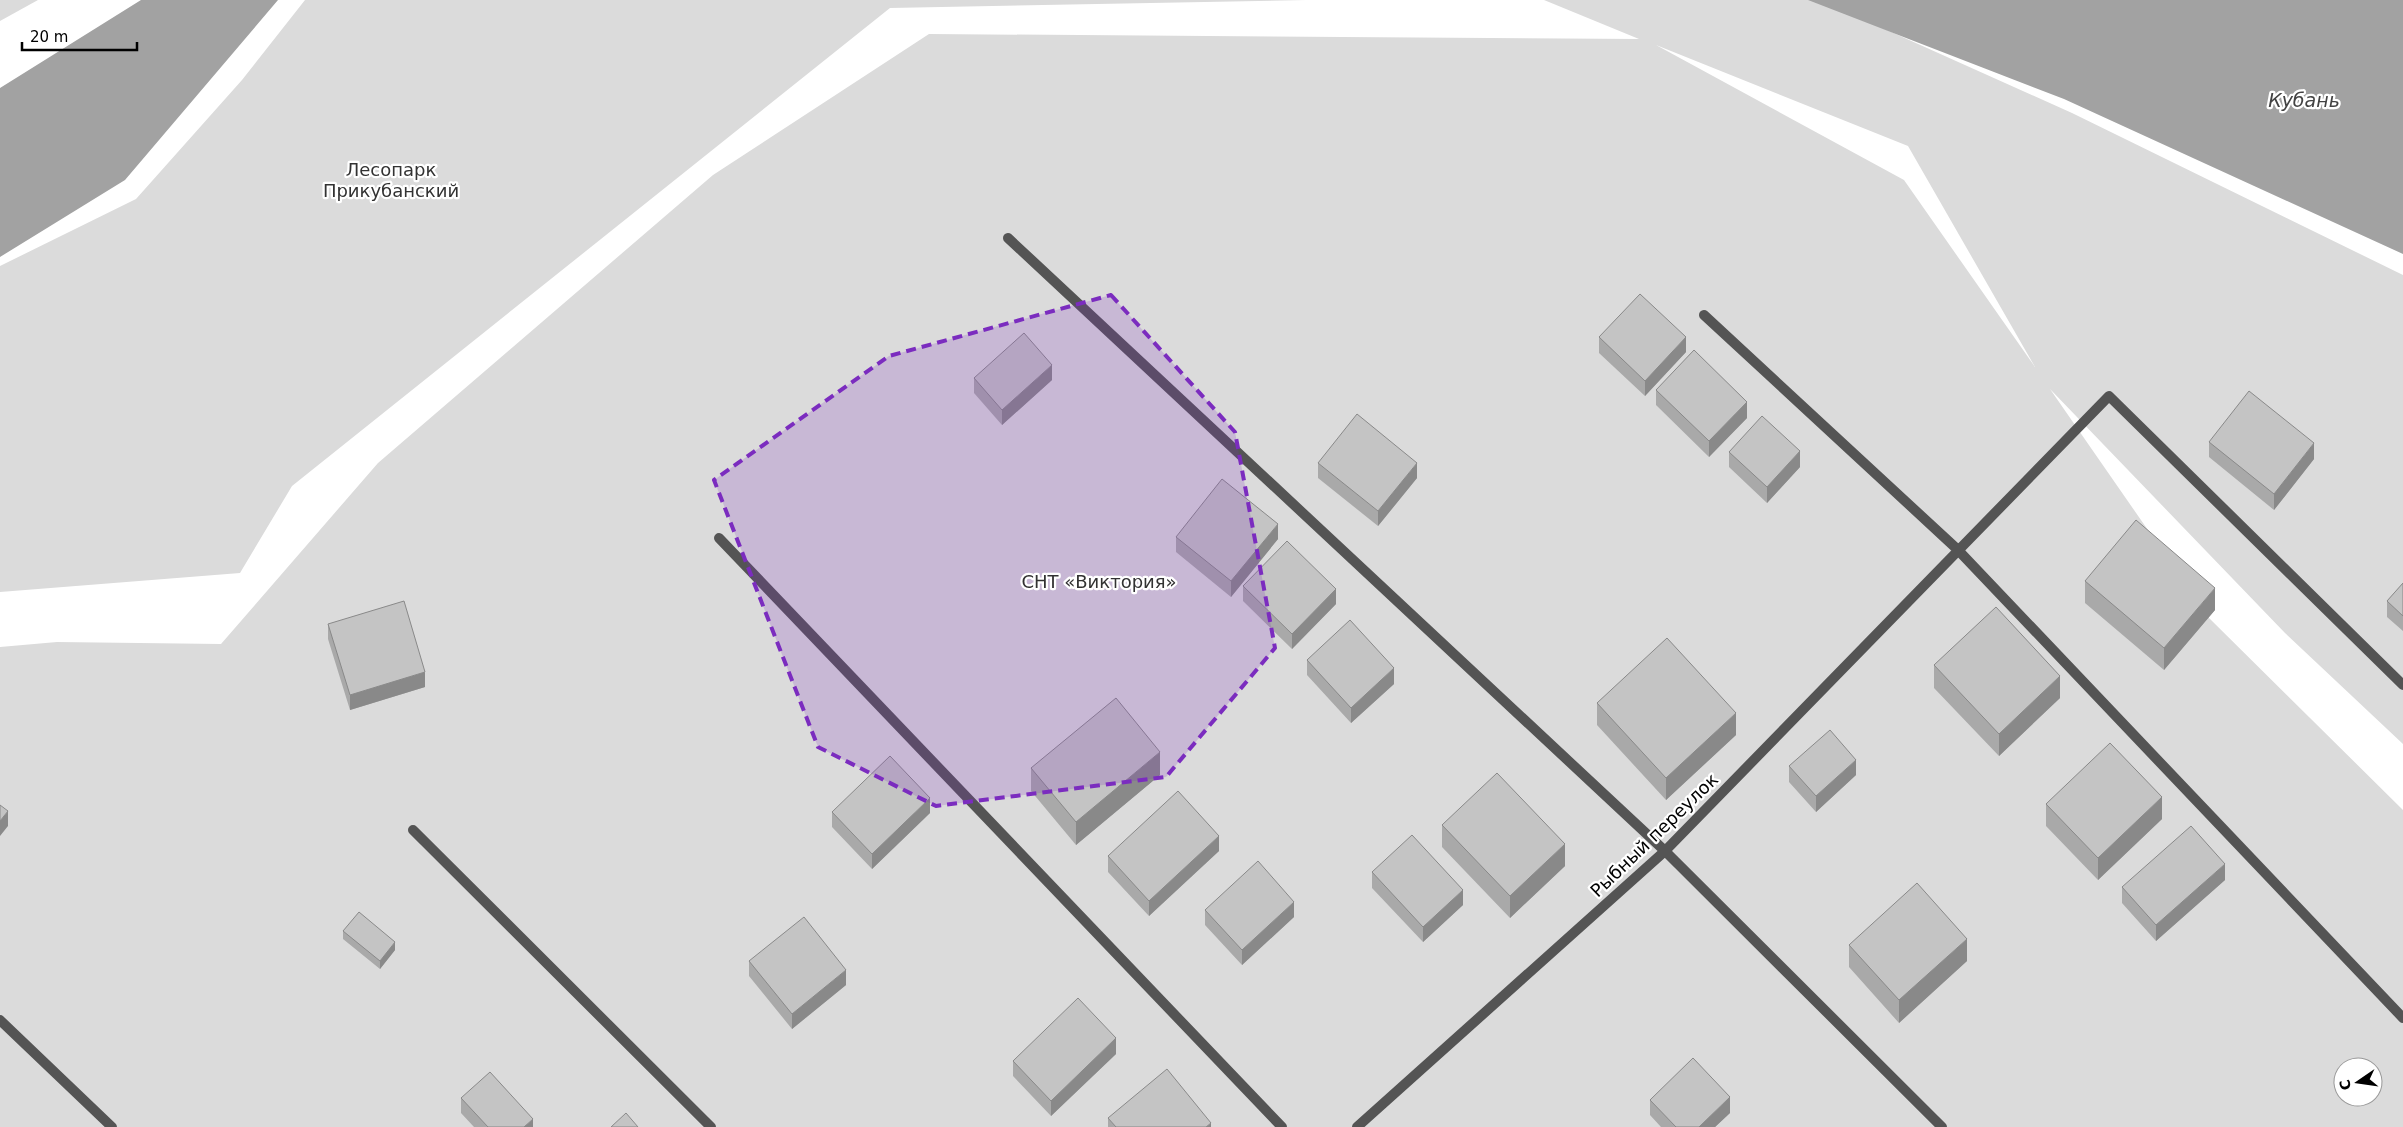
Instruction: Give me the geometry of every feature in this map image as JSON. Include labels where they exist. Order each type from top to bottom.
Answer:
[{"type":"lane","points":[[1008,238],[1665,850],[1942,1127]]},
{"type":"lane","points":[[1704,315],[1957,549],[2403,1018]]},
{"type":"lane","name":"Рыбный переулок","points":[[1357,1127],[1665,850],[1957,549],[2109,396],[2403,685]]},
{"type":"lane","points":[[719,538],[1282,1127]]},
{"type":"lane","points":[[413,830],[711,1127]]},
{"type":"lane","points":[[0,1020],[112,1127]]},
{"type":"highlighted area","points":[[1111,295],[1235,432],[1275,648],[1166,777],[936,806],[818,747],[714,480],[889,356]]},
{"type":"green space","points":[[0,0],[38,0],[0,21]]},
{"type":"green space","name":"Лесопарк Прикубанский","points":[[305,0],[1306,0],[890,8],[292,486],[240,573],[0,592],[0,266],[136,199],[242,80]]},
{"type":"green space","name":"СНТ «Виктория»","points":[[1544,0],[1820,0],[2072,113],[2403,275],[2403,744],[2285,633],[2050,389],[2209,618],[2403,810],[2403,1127],[0,1127],[0,647],[57,642],[221,644],[378,463],[713,175],[929,34],[1639,39]],"holes":[[[1656,45],[1908,146],[2035,367],[1904,180]]]},
{"type":"water","points":[[141,0],[278,0],[125,180],[0,257],[0,88]]},
{"type":"water","name":"Кубань","points":[[1808,0],[2403,0],[2403,254],[2064,99]]},
{"type":"building","points":[[1640,294],[1686,337],[1645,381],[1599,337]]},
{"type":"building","points":[[1024,333],[1052,365],[1002,410],[974,378]]},
{"type":"building","points":[[1694,350],[1747,402],[1709,441],[1656,390]]},
{"type":"building","points":[[2249,391],[2314,443],[2274,494],[2209,442]]},
{"type":"building","points":[[1357,414],[1417,463],[1378,511],[1318,463]]},
{"type":"building","points":[[1762,416],[1800,451],[1767,487],[1729,452]]},
{"type":"building","points":[[1222,479],[1278,524],[1231,581],[1176,537]]},
{"type":"building","points":[[2136,520],[2215,588],[2164,648],[2085,581]]},
{"type":"building","points":[[1287,541],[1336,589],[1292,634],[1243,586]]},
{"type":"building","points":[[2403,583],[2403,616],[2387,601]]},
{"type":"building","points":[[404,601],[425,672],[350,695],[328,624]]},
{"type":"building","points":[[1996,607],[2060,676],[1999,734],[1934,665]]},
{"type":"building","points":[[1350,620],[1394,668],[1351,708],[1307,660]]},
{"type":"building","points":[[1667,638],[1736,713],[1666,778],[1597,703]]},
{"type":"building","points":[[1116,698],[1160,752],[1076,822],[1031,768]]},
{"type":"building","points":[[1830,730],[1856,760],[1816,796],[1789,766]]},
{"type":"building","points":[[2110,743],[2162,797],[2098,858],[2046,804]]},
{"type":"building","points":[[890,756],[930,798],[872,854],[832,812]]},
{"type":"building","points":[[1497,773],[1565,844],[1510,896],[1442,825]]},
{"type":"building","points":[[1178,791],[1219,836],[1149,901],[1108,856]]},
{"type":"building","points":[[0,805],[8,811],[0,821]]},
{"type":"building","points":[[2191,826],[2225,864],[2156,925],[2122,887]]},
{"type":"building","points":[[1412,835],[1463,890],[1423,927],[1372,872]]},
{"type":"building","points":[[1258,861],[1294,902],[1242,950],[1205,910]]},
{"type":"building","points":[[1917,883],[1967,939],[1899,1000],[1849,945]]},
{"type":"building","points":[[359,912],[395,942],[380,961],[343,931]]},
{"type":"building","points":[[804,917],[846,970],[792,1014],[749,961]]},
{"type":"building","points":[[1078,998],[1116,1038],[1051,1101],[1013,1061]]},
{"type":"building","points":[[1693,1058],[1730,1097],[1699,1127],[1676,1127],[1650,1100]]},
{"type":"building","points":[[1167,1069],[1211,1123],[1206,1127],[1116,1127],[1108,1118]]},
{"type":"building","points":[[490,1072],[533,1119],[524,1127],[488,1127],[461,1098]]},
{"type":"building","points":[[626,1113],[638,1127],[611,1127]]}]
